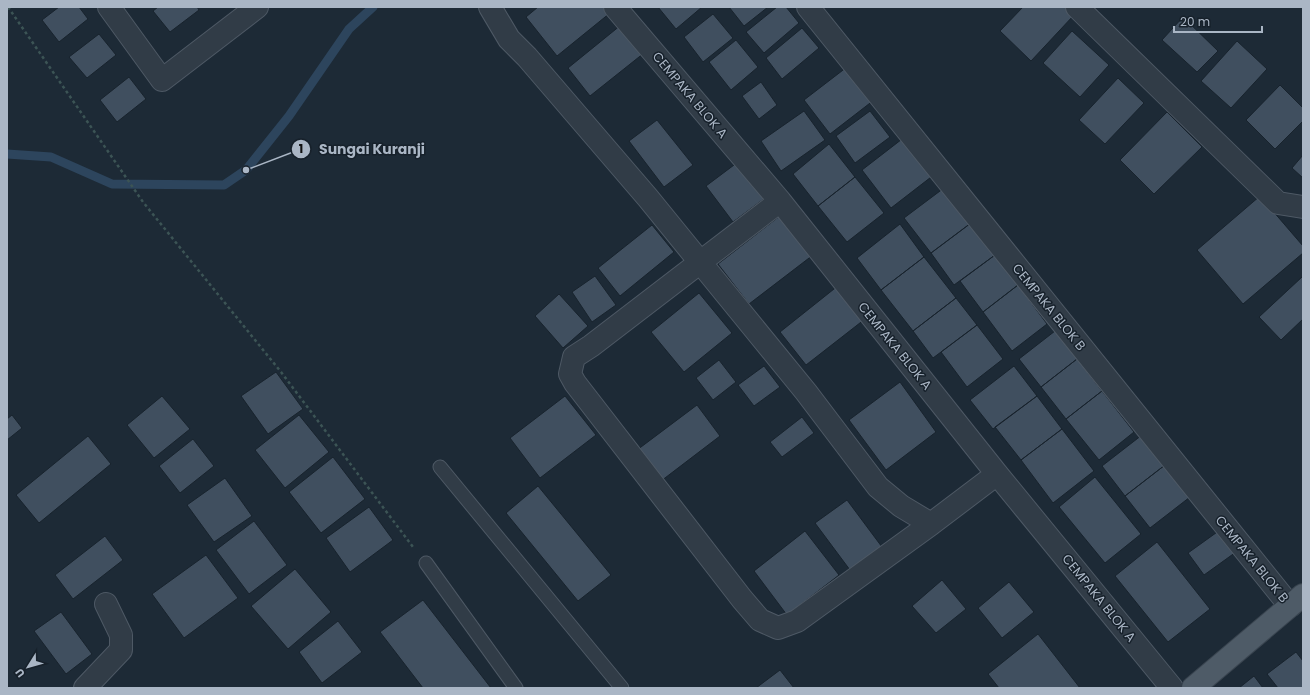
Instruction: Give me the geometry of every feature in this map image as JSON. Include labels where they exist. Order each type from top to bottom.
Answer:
[{"type":"main road","points":[[1193,688],[1296,601]]},
{"type":"street","points":[[109,7],[162,80],[257,7]]},
{"type":"street","points":[[490,7],[509,39],[527,57],[648,198],[806,392],[878,487],[901,506],[931,524]]},
{"type":"street","name":"CEMPAKA BLOK A","points":[[615,7],[780,201],[997,474],[1172,688]]},
{"type":"street","name":"CEMPAKA BLOK B","points":[[808,7],[1296,601]]},
{"type":"street","points":[[1077,7],[1278,203],[1303,206]]},
{"type":"street","points":[[780,201],[592,346],[574,357],[570,374],[585,396],[738,593],[760,620],[778,628],[797,620],[931,524],[997,474]]},
{"type":"street","points":[[85,688],[121,650],[121,635],[106,604]]},
{"type":"lane","points":[[440,467],[622,688]]},
{"type":"lane","points":[[426,563],[516,688]]},
{"type":"path","points":[[8,7],[143,202],[282,372],[426,563]]},
{"type":"building","points":[[59,7],[79,7],[88,19],[59,42],[42,20]]},
{"type":"building","points":[[158,7],[197,7],[199,10],[170,32],[153,11]]},
{"type":"building","points":[[538,7],[606,7],[610,13],[557,56],[526,17]]},
{"type":"building","points":[[658,7],[702,7],[676,29]]},
{"type":"building","points":[[729,7],[768,7],[744,26]]},
{"type":"building","points":[[777,7],[786,7],[799,23],[764,53],[746,32]]},
{"type":"building","points":[[1023,7],[1066,7],[1074,15],[1031,61],[1000,31]]},
{"type":"building","points":[[713,14],[733,38],[703,62],[684,37]]},
{"type":"building","points":[[1183,17],[1218,51],[1197,72],[1162,40]]},
{"type":"building","points":[[621,25],[644,53],[590,96],[568,68]]},
{"type":"building","points":[[802,28],[819,48],[782,79],[766,58]]},
{"type":"building","points":[[1072,31],[1109,65],[1080,97],[1043,63]]},
{"type":"building","points":[[99,34],[116,55],[87,78],[69,57]]},
{"type":"building","points":[[736,40],[758,67],[731,90],[709,62]]},
{"type":"building","points":[[1237,41],[1267,69],[1231,108],[1201,81]]},
{"type":"building","points":[[847,67],[874,100],[830,134],[804,100]]},
{"type":"building","points":[[129,77],[146,99],[117,122],[100,100]]},
{"type":"building","points":[[1118,78],[1144,103],[1105,144],[1079,120]]},
{"type":"building","points":[[761,82],[777,105],[759,119],[742,96]]},
{"type":"building","points":[[1280,85],[1303,108],[1303,121],[1275,149],[1246,120]]},
{"type":"building","points":[[804,111],[825,140],[781,171],[761,141]]},
{"type":"building","points":[[870,111],[890,137],[855,163],[836,136]]},
{"type":"building","points":[[1167,112],[1202,147],[1154,194],[1120,160]]},
{"type":"building","points":[[657,120],[693,165],[664,187],[629,141]]},
{"type":"building","points":[[906,136],[935,174],[891,208],[862,170]]},
{"type":"building","points":[[829,144],[855,177],[818,206],[793,174]]},
{"type":"building","points":[[1303,155],[1303,178],[1292,168]]},
{"type":"building","points":[[738,162],[765,198],[733,222],[706,186]]},
{"type":"building","points":[[855,177],[884,213],[847,242],[818,206]]},
{"type":"building","points":[[944,188],[971,223],[931,253],[904,218]]},
{"type":"building","points":[[1260,196],[1303,246],[1303,253],[1243,304],[1197,250]]},
{"type":"building","points":[[781,215],[813,255],[749,304],[718,264]]},
{"type":"building","points":[[971,223],[995,255],[954,285],[931,253]]},
{"type":"building","points":[[900,224],[924,257],[881,290],[857,258]]},
{"type":"building","points":[[652,225],[674,252],[620,296],[598,268]]},
{"type":"building","points":[[995,255],[1018,285],[983,312],[960,281]]},
{"type":"building","points":[[924,257],[956,298],[913,331],[881,290]]},
{"type":"building","points":[[595,276],[616,305],[592,322],[572,292]]},
{"type":"building","points":[[1302,277],[1303,319],[1281,340],[1259,317]]},
{"type":"building","points":[[839,285],[865,319],[806,365],[780,332]]},
{"type":"building","points":[[1018,285],[1047,324],[1012,351],[983,312]]},
{"type":"building","points":[[699,293],[732,333],[684,372],[651,332]]},
{"type":"building","points":[[559,294],[588,326],[563,348],[535,316]]},
{"type":"building","points":[[956,298],[977,325],[933,358],[913,331]]},
{"type":"building","points":[[977,325],[1003,359],[967,387],[941,352]]},
{"type":"building","points":[[1055,331],[1077,359],[1041,387],[1019,359]]},
{"type":"building","points":[[1077,359],[1102,391],[1066,419],[1041,387]]},
{"type":"building","points":[[719,360],[736,382],[713,400],[696,378]]},
{"type":"building","points":[[764,366],[780,387],[754,406],[738,385]]},
{"type":"building","points":[[1014,366],[1037,396],[993,429],[970,400]]},
{"type":"building","points":[[276,372],[303,409],[268,434],[241,396]]},
{"type":"building","points":[[900,382],[936,432],[886,470],[849,420]]},
{"type":"building","points":[[1102,391],[1134,432],[1099,460],[1066,419]]},
{"type":"building","points":[[162,396],[190,429],[154,458],[127,425]]},
{"type":"building","points":[[565,396],[596,435],[540,478],[510,438]]},
{"type":"building","points":[[1037,396],[1062,429],[1021,460],[995,427]]},
{"type":"building","points":[[697,405],[720,436],[661,481],[637,450]]},
{"type":"building","points":[[12,415],[22,428],[7,440],[7,419]]},
{"type":"building","points":[[299,415],[329,452],[285,488],[255,450]]},
{"type":"building","points":[[802,417],[814,433],[782,457],[770,442]]},
{"type":"building","points":[[1062,429],[1094,471],[1053,503],[1021,460]]},
{"type":"building","points":[[1142,435],[1165,465],[1125,496],[1102,466]]},
{"type":"building","points":[[88,436],[111,464],[39,523],[16,495]]},
{"type":"building","points":[[193,439],[214,466],[180,493],[159,466]]},
{"type":"building","points":[[333,457],[365,499],[321,533],[289,492]]},
{"type":"building","points":[[1165,465],[1190,497],[1150,528],[1125,496]]},
{"type":"building","points":[[1095,477],[1141,534],[1105,563],[1059,507]]},
{"type":"building","points":[[225,478],[252,516],[214,542],[187,505]]},
{"type":"building","points":[[538,486],[611,575],[578,601],[506,513]]},
{"type":"building","points":[[847,500],[882,547],[850,570],[815,523]]},
{"type":"building","points":[[369,507],[393,540],[350,572],[326,538]]},
{"type":"building","points":[[254,521],[287,565],[249,594],[216,550]]},
{"type":"building","points":[[1220,530],[1236,552],[1204,575],[1188,553]]},
{"type":"building","points":[[805,531],[839,575],[787,615],[754,571]]},
{"type":"building","points":[[105,536],[123,560],[73,599],[55,575]]},
{"type":"building","points":[[1157,542],[1210,609],[1168,642],[1115,576]]},
{"type":"building","points":[[206,555],[238,598],[184,638],[152,594]]},
{"type":"building","points":[[295,569],[331,612],[288,649],[251,606]]},
{"type":"building","points":[[942,580],[966,609],[936,633],[912,606]]},
{"type":"building","points":[[1009,582],[1034,612],[1002,638],[978,608]]},
{"type":"building","points":[[423,600],[491,688],[423,688],[380,632]]},
{"type":"building","points":[[61,612],[92,654],[66,674],[34,631]]},
{"type":"building","points":[[338,621],[362,652],[322,683],[299,652]]},
{"type":"building","points":[[1038,634],[1080,688],[999,688],[988,674]]},
{"type":"building","points":[[1296,652],[1303,661],[1303,688],[1278,688],[1267,674]]},
{"type":"building","points":[[780,670],[794,688],[756,688]]},
{"type":"building","points":[[1254,676],[1263,688],[1239,688]]},
{"type":"waterway","points":[[7,154],[51,157],[112,184],[224,185],[246,170],[289,116],[349,29],[373,7]]},
{"type":"place","name":"Sungai Kuranji","points":[[246,170]]}]
